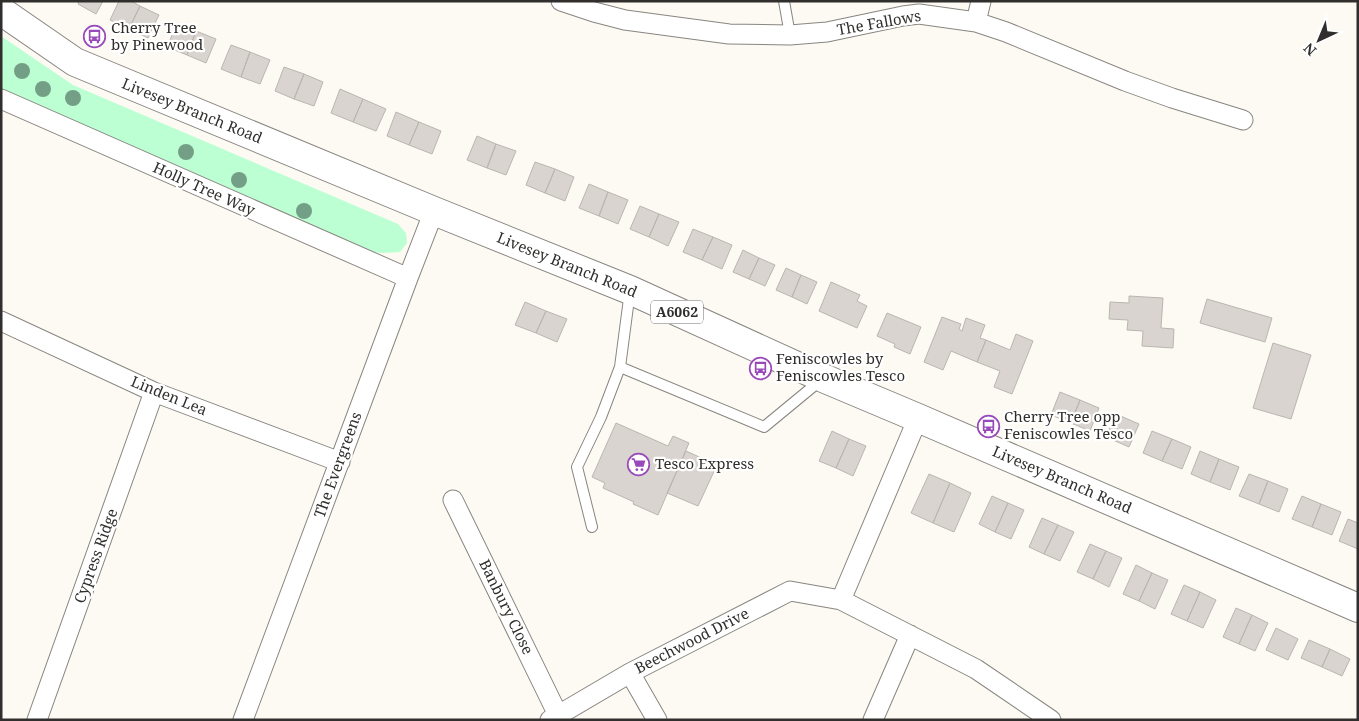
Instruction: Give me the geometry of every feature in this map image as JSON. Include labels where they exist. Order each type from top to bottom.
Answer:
[{"type":"main road","name":"Livesey Branch Road","points":[[1,11],[75,62],[630,290],[823,378],[1358,608]]},
{"type":"street","name":"The Fallows","points":[[561,1],[625,20],[730,34],[790,35],[827,32],[919,14],[976,22],[1006,32],[1124,81],[1243,120]]},
{"type":"street","points":[[976,22],[981,1]]},
{"type":"street","name":"Holly Tree Way","points":[[1,99],[408,278]]},
{"type":"street","name":"The Evergreens","points":[[243,720],[434,211]]},
{"type":"street","name":"Linden Lea","points":[[1,321],[154,392],[340,462]]},
{"type":"street","name":"Cypress Ridge","points":[[37,720],[154,392]]},
{"type":"street","points":[[841,600],[918,418]]},
{"type":"street","name":"Banbury Close","points":[[453,500],[554,717]]},
{"type":"street","name":"Beechwood Drive","points":[[554,717],[630,673],[790,591],[841,600],[976,669],[1051,720]]},
{"type":"street","points":[[873,720],[910,635]]},
{"type":"street","points":[[630,673],[657,720]]},
{"type":"lane","points":[[784,1],[790,35]]},
{"type":"lane","points":[[592,526],[577,467],[601,418],[620,367],[630,290]]},
{"type":"lane","points":[[620,367],[764,427],[823,378]]},
{"type":"green space","points":[[1,36],[73,85],[398,224],[406,233],[407,243],[400,252],[369,252],[1,91]]},
{"type":"building","points":[[79,1],[103,1],[96,14],[78,4]]},
{"type":"building","points":[[119,1],[131,1],[140,6],[129,29],[110,20]]},
{"type":"building","points":[[140,6],[159,15],[148,38],[129,29]]},
{"type":"building","points":[[177,23],[196,31],[187,55],[167,47]]},
{"type":"building","points":[[196,31],[216,39],[206,63],[187,55]]},
{"type":"building","points":[[231,45],[250,52],[241,77],[221,69]]},
{"type":"building","points":[[250,52],[270,60],[260,84],[241,77]]},
{"type":"building","points":[[284,67],[304,74],[294,99],[275,91]]},
{"type":"building","points":[[304,74],[323,82],[314,106],[294,99]]},
{"type":"building","points":[[340,89],[363,99],[353,122],[331,113]]},
{"type":"building","points":[[363,99],[386,109],[376,131],[353,122]]},
{"type":"building","points":[[396,112],[419,122],[409,145],[387,136]]},
{"type":"building","points":[[419,122],[441,131],[432,154],[409,145]]},
{"type":"building","points":[[477,136],[496,144],[487,168],[467,160]]},
{"type":"building","points":[[496,144],[516,151],[506,175],[487,168]]},
{"type":"building","points":[[535,162],[555,169],[545,193],[526,185]]},
{"type":"building","points":[[555,169],[574,177],[565,201],[545,193]]},
{"type":"building","points":[[589,184],[608,192],[599,216],[579,208]]},
{"type":"building","points":[[608,192],[628,200],[618,224],[599,216]]},
{"type":"building","points":[[640,206],[659,214],[649,237],[630,229]]},
{"type":"building","points":[[659,214],[679,222],[668,246],[649,237]]},
{"type":"building","points":[[693,229],[713,237],[702,260],[683,252]]},
{"type":"building","points":[[713,237],[732,245],[722,269],[702,260]]},
{"type":"building","points":[[743,250],[759,258],[749,279],[733,272]]},
{"type":"building","points":[[759,258],[775,265],[765,286],[749,279]]},
{"type":"building","points":[[786,268],[801,275],[792,297],[776,290]]},
{"type":"building","points":[[801,275],[817,282],[807,304],[792,297]]},
{"type":"building","points":[[831,282],[860,295],[857,301],[867,306],[857,328],[819,311]]},
{"type":"building","points":[[1129,296],[1163,298],[1161,328],[1174,329],[1173,348],[1142,346],[1143,331],[1127,330],[1128,320],[1109,319],[1110,302],[1129,303]]},
{"type":"building","points":[[1207,299],[1272,318],[1265,342],[1200,323]]},
{"type":"building","points":[[525,302],[546,311],[536,333],[515,325]]},
{"type":"building","points":[[546,311],[567,319],[557,342],[536,333]]},
{"type":"building","points":[[887,313],[921,327],[910,354],[894,347],[895,344],[877,336]]},
{"type":"building","points":[[942,317],[961,324],[959,329],[962,331],[966,318],[985,325],[980,338],[986,340],[977,362],[951,351],[943,370],[924,362]]},
{"type":"building","points":[[1016,334],[1033,341],[1012,394],[994,387],[1000,371],[977,362],[986,340],[1010,350]]},
{"type":"building","points":[[1273,343],[1311,355],[1291,419],[1253,408]]},
{"type":"building","points":[[1060,392],[1080,400],[1071,423],[1051,415]]},
{"type":"building","points":[[1080,400],[1099,408],[1090,431],[1071,423]]},
{"type":"building","points":[[1116,414],[1139,424],[1129,447],[1106,437]]},
{"type":"building","name":"Tesco Express","points":[[616,423],[668,446],[673,436],[689,443],[658,515],[603,488],[605,483],[592,477]]},
{"type":"building","points":[[832,431],[849,439],[836,468],[819,461]]},
{"type":"building","points":[[1152,431],[1172,439],[1162,461],[1143,453]]},
{"type":"building","points":[[849,439],[866,446],[853,476],[836,468]]},
{"type":"building","points":[[1172,439],[1191,447],[1182,469],[1162,461]]},
{"type":"building","points":[[686,451],[717,465],[698,506],[667,493]]},
{"type":"building","points":[[1200,451],[1219,459],[1210,482],[1191,474]]},
{"type":"building","points":[[1219,459],[1239,467],[1230,490],[1210,482]]},
{"type":"building","points":[[929,474],[950,483],[933,523],[911,513]]},
{"type":"building","points":[[1249,474],[1268,481],[1259,504],[1239,496]]},
{"type":"building","points":[[1268,481],[1288,489],[1279,512],[1259,504]]},
{"type":"building","points":[[950,483],[971,493],[954,532],[933,523]]},
{"type":"building","points":[[992,496],[1008,503],[995,532],[979,524]]},
{"type":"building","points":[[1302,496],[1321,504],[1312,527],[1292,519]]},
{"type":"building","points":[[1008,503],[1024,510],[1011,539],[995,532]]},
{"type":"building","points":[[1321,504],[1341,512],[1332,535],[1312,527]]},
{"type":"building","points":[[1042,518],[1058,525],[1044,554],[1029,547]]},
{"type":"building","points":[[1348,519],[1358,523],[1358,549],[1339,541]]},
{"type":"building","points":[[1058,525],[1074,532],[1060,561],[1044,554]]},
{"type":"building","points":[[1090,544],[1106,551],[1093,579],[1077,572]]},
{"type":"building","points":[[1106,551],[1122,558],[1109,587],[1093,579]]},
{"type":"building","points":[[1136,565],[1152,573],[1139,601],[1123,594]]},
{"type":"building","points":[[1152,573],[1168,580],[1155,609],[1139,601]]},
{"type":"building","points":[[1184,585],[1200,592],[1187,621],[1171,614]]},
{"type":"building","points":[[1200,592],[1216,600],[1203,628],[1187,621]]},
{"type":"building","points":[[1236,608],[1252,615],[1239,644],[1223,637]]},
{"type":"building","points":[[1252,615],[1268,623],[1255,651],[1239,644]]},
{"type":"building","points":[[1276,628],[1298,639],[1288,660],[1266,650]]},
{"type":"building","points":[[1309,640],[1330,649],[1322,667],[1301,658]]},
{"type":"building","points":[[1330,649],[1350,659],[1342,676],[1322,667]]},
{"type":"place","name":"Cherry Tree by Pinewood","points":[[95,37]]},
{"type":"place","name":"Feniscowles by Feniscowles Tesco","points":[[760,368]]},
{"type":"place","name":"Cherry Tree opp Feniscowles Tesco","points":[[988,426]]},
{"type":"place","name":"Tesco Express","points":[[639,464]]}]
